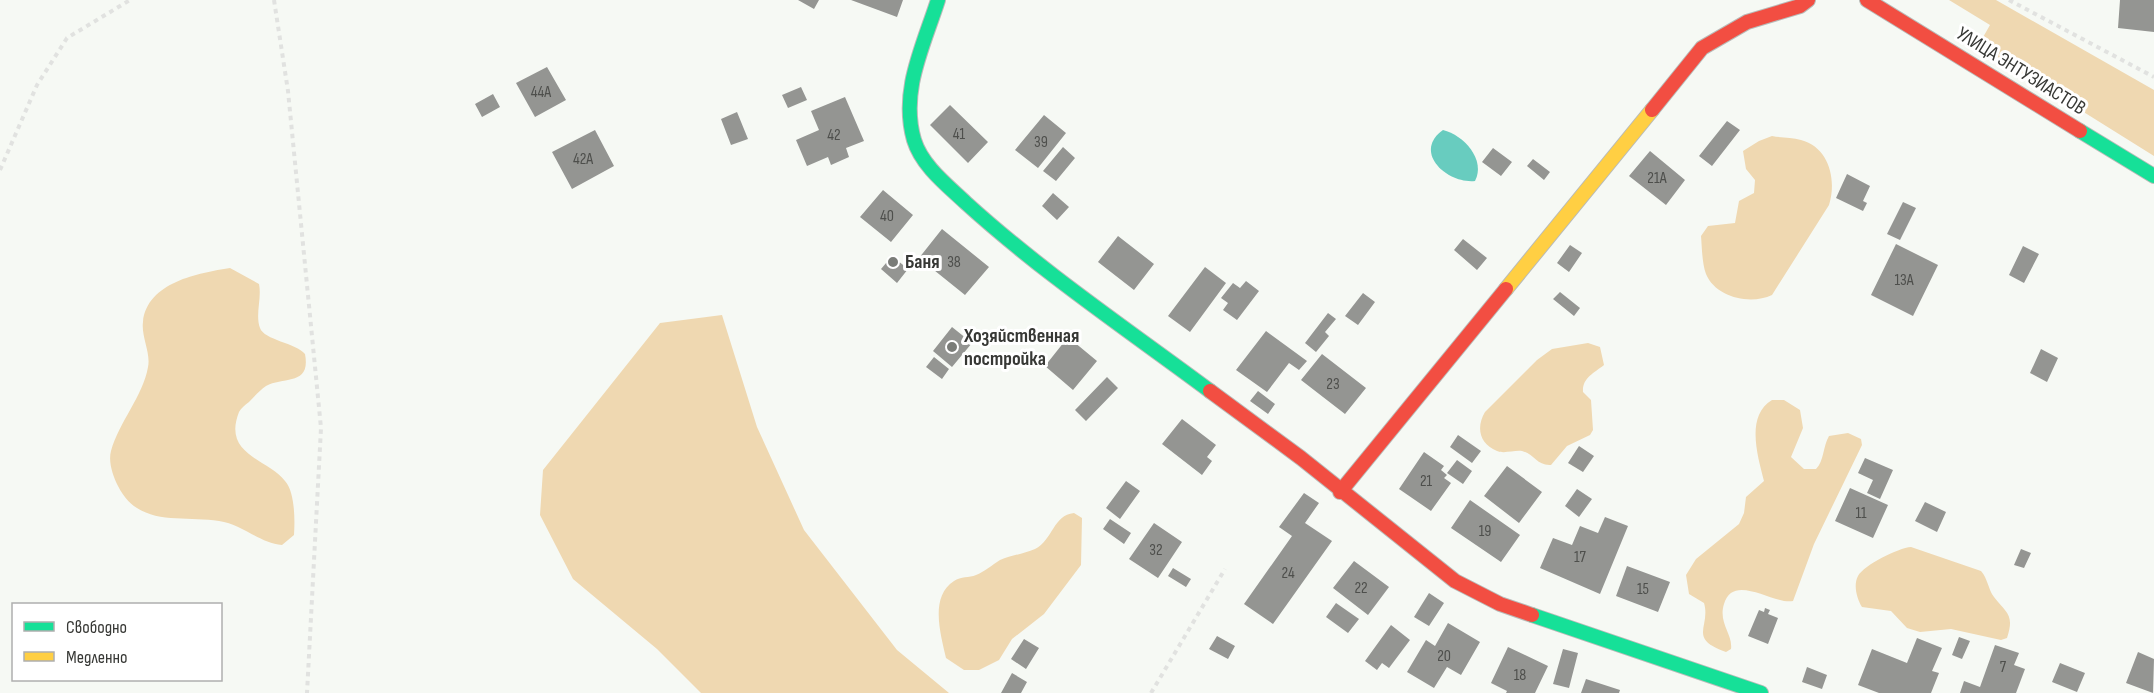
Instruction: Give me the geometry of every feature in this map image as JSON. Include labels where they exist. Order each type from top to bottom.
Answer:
[{"type":"street","points":[[938,0],[909,91],[910,119],[915,143],[934,173],[1010,243],[1301,458],[1340,492],[1455,581],[1500,604],[1761,693]]},
{"type":"street","points":[[1340,492],[1702,48],[1747,22],[1800,6],[1808,0]]},
{"type":"street","name":"УЛИЦА ЭНТУЗИАСТОВ","points":[[1867,0],[2154,176]]},
{"type":"path","points":[[0,170],[37,85],[67,38],[129,0]]},
{"type":"path","points":[[274,0],[288,92],[321,428],[307,693]]},
{"type":"path","points":[[2009,0],[2154,77]]},
{"type":"path","points":[[1151,693],[1225,569]]},
{"type":"shaded area","points":[[1949,0],[1996,0],[2154,90],[2154,156],[1978,46],[1990,25]]},
{"type":"shaded area","points":[[1772,136],[1801,140],[1818,150],[1829,166],[1831,195],[1829,205],[1772,295],[1745,299],[1726,294],[1711,282],[1706,274],[1701,236],[1708,226],[1735,223],[1739,201],[1754,193],[1755,180],[1746,169],[1743,151]]},
{"type":"shaded area","points":[[230,268],[259,284],[258,318],[263,332],[305,354],[306,364],[300,376],[266,386],[241,409],[235,426],[237,438],[242,447],[277,473],[291,492],[294,535],[282,545],[266,541],[219,521],[149,514],[137,508],[127,499],[118,486],[111,464],[110,455],[115,440],[141,388],[148,367],[143,333],[147,308],[154,297],[176,282]]},
{"type":"shaded area","points":[[722,315],[757,427],[804,530],[897,650],[949,693],[701,693],[657,649],[573,579],[540,515],[543,470],[660,323]]},
{"type":"shaded area","points":[[1588,343],[1600,347],[1604,365],[1589,376],[1583,387],[1583,392],[1591,400],[1593,430],[1590,435],[1567,446],[1551,465],[1542,464],[1522,451],[1500,452],[1486,444],[1480,429],[1485,412],[1537,360],[1552,349]]},
{"type":"shaded area","points":[[1772,400],[1784,400],[1800,410],[1803,428],[1791,457],[1804,469],[1816,469],[1819,466],[1829,436],[1848,433],[1861,439],[1862,445],[1814,544],[1793,601],[1775,599],[1745,590],[1729,595],[1723,611],[1724,623],[1731,644],[1731,649],[1726,652],[1714,647],[1704,637],[1704,603],[1689,594],[1686,575],[1696,559],[1739,524],[1744,513],[1746,497],[1764,481],[1757,449],[1756,426],[1764,407]]},
{"type":"shaded area","points":[[1074,513],[1082,518],[1081,565],[1044,614],[1012,639],[999,660],[979,670],[964,670],[946,658],[939,606],[946,588],[957,579],[979,574],[1000,560],[1035,549],[1046,540],[1062,518]]},
{"type":"shaded area","points":[[1911,547],[1981,571],[1992,594],[2010,619],[2007,638],[2001,640],[1951,629],[1920,632],[1907,628],[1891,611],[1862,607],[1856,588],[1861,572],[1898,550]]},
{"type":"water","points":[[1443,130],[1458,137],[1471,150],[1478,165],[1475,181],[1464,181],[1454,177],[1437,165],[1432,157],[1431,148],[1434,139]]},
{"type":"building","points":[[798,0],[819,0],[814,9]]},
{"type":"building","points":[[851,0],[903,0],[897,17]]},
{"type":"building","points":[[2120,0],[2154,0],[2154,32],[2118,28]]},
{"type":"building","points":[[547,67],[566,100],[535,117],[516,83]]},
{"type":"building","points":[[801,87],[807,100],[788,108],[782,95]]},
{"type":"building","points":[[493,94],[500,107],[482,117],[475,104]]},
{"type":"building","points":[[845,97],[864,141],[846,148],[849,157],[831,165],[828,157],[807,166],[796,140],[819,130],[811,111]]},
{"type":"building","points":[[950,105],[988,142],[968,163],[930,125]]},
{"type":"building","points":[[737,112],[748,139],[731,145],[721,119]]},
{"type":"building","points":[[1044,115],[1066,133],[1038,168],[1015,150]]},
{"type":"building","points":[[1727,121],[1740,130],[1712,166],[1699,156]]},
{"type":"building","points":[[595,130],[614,166],[572,189],[552,152]]},
{"type":"building","points":[[1063,147],[1075,158],[1056,181],[1043,171]]},
{"type":"building","points":[[1493,148],[1512,162],[1501,176],[1482,162]]},
{"type":"building","points":[[1650,151],[1685,180],[1666,205],[1629,176]]},
{"type":"building","points":[[1533,159],[1550,172],[1544,180],[1527,166]]},
{"type":"building","points":[[1847,174],[1870,186],[1863,201],[1867,203],[1863,211],[1836,198]]},
{"type":"building","points":[[883,190],[913,215],[891,242],[860,217]]},
{"type":"building","points":[[1053,193],[1069,207],[1057,220],[1042,206]]},
{"type":"building","points":[[1903,202],[1916,208],[1900,240],[1887,234]]},
{"type":"building","points":[[942,229],[989,267],[965,295],[919,258]]},
{"type":"building","points":[[1118,236],[1154,264],[1134,290],[1098,262]]},
{"type":"building","points":[[1463,239],[1487,258],[1477,270],[1454,250]]},
{"type":"building","points":[[1896,244],[1938,265],[1913,316],[1871,295]]},
{"type":"building","points":[[1570,245],[1582,253],[1569,272],[1557,263]]},
{"type":"building","points":[[2023,246],[2039,254],[2024,283],[2009,275]]},
{"type":"building","name":"Баня","points":[[892,256],[908,269],[897,283],[881,269]]},
{"type":"building","points":[[1205,267],[1226,283],[1190,332],[1168,316]]},
{"type":"building","points":[[1246,281],[1259,291],[1237,320],[1223,310],[1228,303],[1221,298],[1233,283],[1240,288]]},
{"type":"building","points":[[1560,292],[1580,308],[1574,316],[1553,299]]},
{"type":"building","points":[[1363,293],[1375,302],[1358,325],[1345,316]]},
{"type":"building","points":[[1328,313],[1336,319],[1325,332],[1329,336],[1316,352],[1305,343]]},
{"type":"building","name":"Хозяйственная постройка","points":[[952,327],[972,343],[952,367],[933,351]]},
{"type":"building","points":[[1266,331],[1307,361],[1299,370],[1289,363],[1267,392],[1236,370]]},
{"type":"building","points":[[1068,337],[1097,361],[1073,390],[1045,366]]},
{"type":"building","points":[[2041,349],[2058,358],[2047,382],[2030,373]]},
{"type":"building","points":[[1322,354],[1366,388],[1345,414],[1301,380]]},
{"type":"building","points":[[934,357],[949,369],[942,379],[926,367]]},
{"type":"building","name":"Хозяйственная постройка","points":[[1107,377],[1118,388],[1086,421],[1075,410]]},
{"type":"building","points":[[1258,391],[1275,404],[1268,414],[1250,401]]},
{"type":"building","points":[[1182,419],[1216,445],[1207,457],[1212,461],[1202,475],[1162,444]]},
{"type":"building","points":[[1458,435],[1481,451],[1472,463],[1450,447]]},
{"type":"building","points":[[1579,446],[1594,456],[1583,472],[1568,463]]},
{"type":"building","points":[[1424,452],[1444,466],[1441,470],[1447,475],[1444,478],[1451,483],[1431,511],[1399,489]]},
{"type":"building","points":[[1865,458],[1893,470],[1880,499],[1867,493],[1873,480],[1858,473]]},
{"type":"building","points":[[1457,460],[1472,471],[1463,484],[1447,473]]},
{"type":"building","points":[[1507,466],[1542,492],[1519,523],[1484,496]]},
{"type":"building","points":[[1126,481],[1140,491],[1120,519],[1106,508]]},
{"type":"building","points":[[1850,488],[1888,505],[1873,538],[1835,521]]},
{"type":"building","points":[[1577,489],[1592,499],[1579,517],[1565,506]]},
{"type":"building","points":[[1304,493],[1319,503],[1305,523],[1332,541],[1273,624],[1244,604],[1292,536],[1279,527]]},
{"type":"building","points":[[1470,500],[1520,535],[1501,562],[1451,528]]},
{"type":"building","points":[[1925,502],[1946,512],[1937,532],[1915,521]]},
{"type":"building","points":[[1605,517],[1628,526],[1600,594],[1540,568],[1553,538],[1572,545],[1580,526],[1598,533]]},
{"type":"building","points":[[1110,519],[1131,533],[1124,544],[1103,529]]},
{"type":"building","points":[[1154,523],[1182,542],[1158,578],[1129,559]]},
{"type":"building","points":[[2021,549],[2031,553],[2024,568],[2014,565]]},
{"type":"building","points":[[1354,561],[1389,587],[1368,615],[1333,588]]},
{"type":"building","points":[[1627,566],[1670,582],[1658,612],[1616,596]]},
{"type":"building","points":[[1173,568],[1191,579],[1186,587],[1168,576]]},
{"type":"building","points":[[1429,593],[1444,603],[1429,626],[1414,617]]},
{"type":"building","points":[[1336,603],[1359,619],[1348,633],[1326,617]]},
{"type":"building","points":[[1765,608],[1770,610],[1768,614],[1778,618],[1768,644],[1748,636],[1759,610],[1764,612]]},
{"type":"building","points":[[1448,623],[1480,642],[1461,675],[1447,667],[1434,688],[1407,672],[1426,640],[1435,646]]},
{"type":"building","points":[[1391,625],[1410,640],[1389,668],[1382,663],[1377,670],[1365,661]]},
{"type":"building","points":[[1217,636],[1235,646],[1228,659],[1209,649]]},
{"type":"building","points":[[1959,637],[1970,641],[1962,659],[1952,655]]},
{"type":"building","points":[[1917,638],[1942,648],[1932,671],[1939,673],[1931,693],[1879,693],[1858,685],[1872,649],[1907,663]]},
{"type":"building","points":[[1024,639],[1039,648],[1026,669],[1011,659]]},
{"type":"building","points":[[1995,645],[2019,653],[2014,665],[2025,669],[2016,693],[1960,693],[1964,681],[1980,687]]},
{"type":"building","points":[[1508,647],[1548,666],[1535,693],[1506,693],[1507,691],[1491,683]]},
{"type":"building","points":[[1563,649],[1578,653],[1569,688],[1553,684]]},
{"type":"building","points":[[2138,652],[2154,659],[2153,693],[2126,683]]},
{"type":"building","points":[[2060,663],[2085,673],[2077,692],[2052,682]]},
{"type":"building","points":[[1807,667],[1827,675],[1822,689],[1802,682]]},
{"type":"building","points":[[1012,673],[1027,682],[1021,693],[1001,693]]},
{"type":"building","points":[[1586,679],[1620,690],[1619,693],[1581,693]]},
{"type":"traffic: fast","points":[[938,0],[911,87],[910,122],[914,140],[923,158],[951,189],[1025,253],[1210,391]]},
{"type":"traffic: fast","points":[[2080,131],[2154,176]]},
{"type":"traffic: fast","points":[[1532,615],[1761,693]]},
{"type":"traffic: slow","points":[[1506,289],[1652,110]]},
{"type":"traffic: jam","points":[[1652,110],[1702,48],[1747,22],[1800,6],[1808,0]]},
{"type":"traffic: jam","points":[[1867,0],[2080,131]]},
{"type":"traffic: jam","points":[[1340,492],[1506,289]]},
{"type":"traffic: jam","points":[[1210,391],[1301,458],[1455,581],[1500,604],[1532,615]]},
{"type":"place","name":"Баня","points":[[893,262]]},
{"type":"place","name":"Хозяйственная постройка","points":[[952,347]]}]
